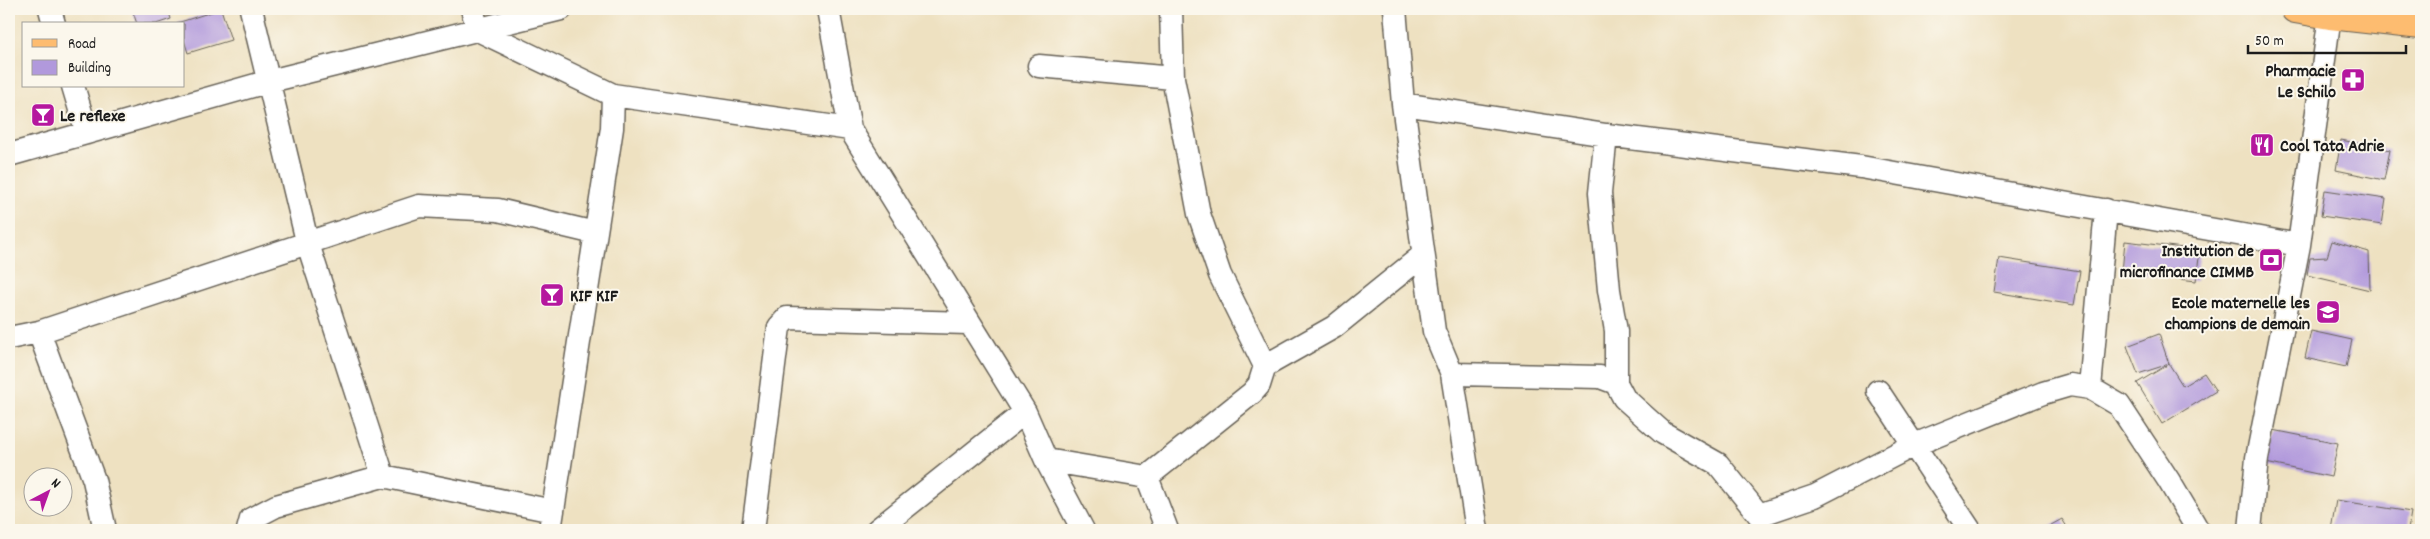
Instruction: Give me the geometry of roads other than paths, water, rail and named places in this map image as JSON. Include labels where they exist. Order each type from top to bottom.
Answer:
[{"type":"main road","points":[[2295,9],[2330,15],[2386,15],[2421,25]]},
{"type":"street","points":[[50,9],[53,22]]},
{"type":"street","points":[[251,9],[308,242],[384,476]]},
{"type":"street","points":[[472,9],[478,30],[613,95],[850,129]]},
{"type":"street","points":[[9,155],[270,81],[561,9]]},
{"type":"street","points":[[828,9],[850,129],[1024,412],[1046,460],[1083,530]]},
{"type":"street","points":[[1171,9],[1173,78],[1199,214],[1220,276],[1265,366]]},
{"type":"street","points":[[1395,9],[1403,104],[1434,331],[1452,374],[1477,530]]},
{"type":"street","points":[[2250,530],[2257,458],[2299,245],[2330,15]]},
{"type":"street","points":[[1039,66],[1173,78]]},
{"type":"street","points":[[74,88],[87,133]]},
{"type":"street","points":[[248,530],[251,519],[276,506],[384,476],[551,520],[612,128],[613,95]]},
{"type":"street","points":[[1403,104],[1606,135],[1861,166],[2299,245]]},
{"type":"street","points":[[1606,135],[1600,193],[1609,290],[1616,331],[1616,383],[1624,398],[1664,434],[1718,464],[1762,523],[1914,445],[2043,393],[2070,385],[2090,388],[2119,405],[2169,481],[2198,530]]},
{"type":"street","points":[[9,338],[39,332],[419,206],[498,210],[595,233]]},
{"type":"street","points":[[2090,388],[2106,210]]},
{"type":"street","points":[[1046,460],[1147,477],[1252,392],[1259,385],[1265,366],[1334,327],[1423,255]]},
{"type":"street","points":[[753,530],[779,327],[787,318],[968,323]]},
{"type":"street","points":[[39,332],[94,480],[105,530]]},
{"type":"street","points":[[1452,374],[1600,377],[1616,383]]},
{"type":"street","points":[[1878,391],[1970,530]]},
{"type":"street","points":[[878,530],[1024,412]]},
{"type":"street","points":[[1147,477],[1167,530]]},
{"type":"place","name":"Pharmacie Le Schilo","points":[[2353,80]]},
{"type":"place","name":"Le reflexe","points":[[43,115]]},
{"type":"place","name":"Cool Tata Adrie","points":[[2262,145]]},
{"type":"place","name":"Institution de microfinance CIMMB","points":[[2271,260]]},
{"type":"place","name":"KIF KIF","points":[[552,295]]},
{"type":"place","name":"Ecole maternelle les champions de demain","points":[[2328,312]]}]
